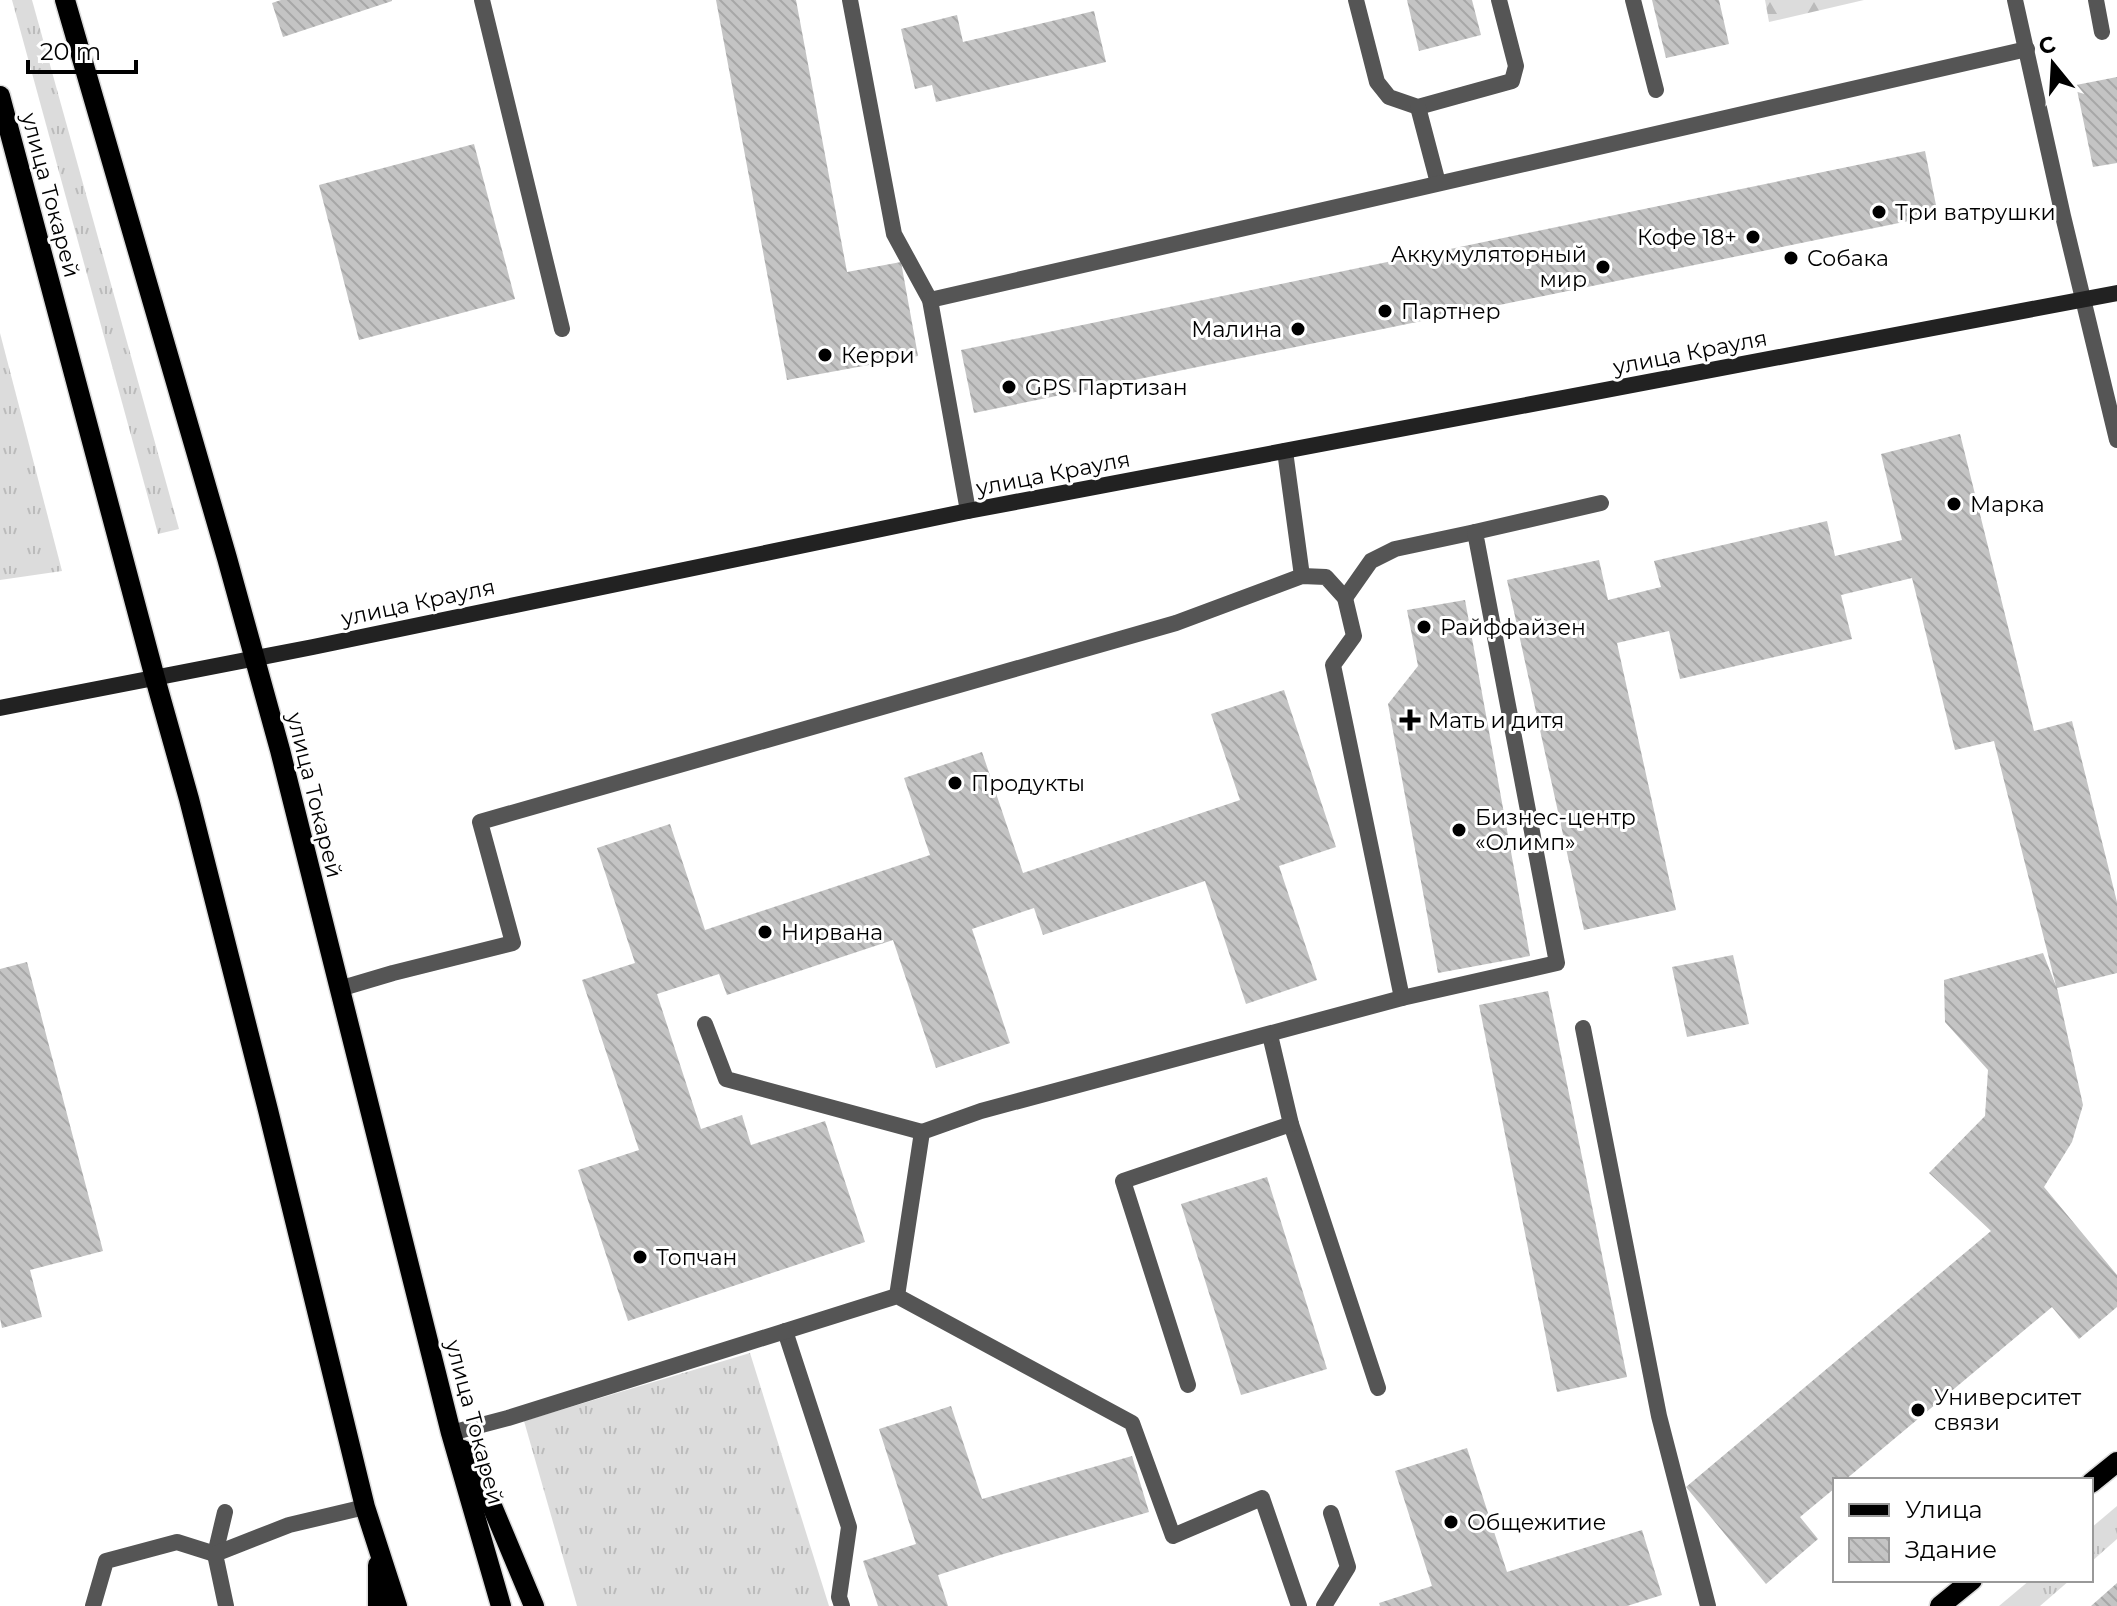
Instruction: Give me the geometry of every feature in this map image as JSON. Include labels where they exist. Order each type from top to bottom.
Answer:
[{"type":"main road","name":"улица Токарей","points":[[65,0],[280,750],[451,1433],[501,1606]]},
{"type":"main road","name":"улица Токарей","points":[[0,96],[182,773],[365,1507],[397,1606]]},
{"type":"main road","name":"улица Крауля","points":[[0,708],[968,511],[2117,293]]},
{"type":"main road","points":[[451,1433],[479,1475],[534,1606]]},
{"type":"main road","points":[[2093,1481],[2117,1462]]},
{"type":"main road","points":[[378,1549],[378,1606]]},
{"type":"main road","points":[[1940,1606],[1970,1582]]},
{"type":"street","points":[[482,0],[562,329]]},
{"type":"street","points":[[850,0],[894,234],[930,300],[968,511]]},
{"type":"street","points":[[1356,0],[1377,82],[1389,97],[1418,107],[1512,81],[1516,66],[1499,0]]},
{"type":"street","points":[[1633,0],[1656,90]]},
{"type":"street","points":[[2015,0],[2117,440]]},
{"type":"street","points":[[2096,0],[2102,32]]},
{"type":"street","points":[[930,300],[2027,49]]},
{"type":"street","points":[[1418,107],[1438,183]]},
{"type":"street","points":[[1285,451],[1302,576]]},
{"type":"street","points":[[1345,598],[1371,561],[1395,549],[1601,503]]},
{"type":"street","points":[[705,1024],[726,1079],[922,1132],[981,1111],[1402,998],[1557,963],[1475,532]]},
{"type":"street","points":[[339,989],[513,943],[480,822],[1176,623],[1302,576],[1326,577],[1345,598],[1354,636],[1333,665],[1402,998]]},
{"type":"street","points":[[1583,1028],[1659,1416],[1708,1606]]},
{"type":"street","points":[[1270,1035],[1291,1124],[1378,1388]]},
{"type":"street","points":[[1188,1385],[1123,1181],[1291,1124]]},
{"type":"street","points":[[897,1296],[922,1132]]},
{"type":"street","points":[[451,1433],[897,1296],[1132,1423],[1173,1536],[1262,1498],[1299,1606]]},
{"type":"street","points":[[785,1331],[849,1527],[839,1597],[842,1606]]},
{"type":"street","points":[[93,1606],[106,1561],[177,1542],[215,1554],[289,1525],[365,1507]]},
{"type":"street","points":[[225,1512],[215,1554],[226,1606]]},
{"type":"street","points":[[1324,1606],[1348,1567],[1331,1513]]},
{"type":"green space","points":[[12,0],[32,0],[179,529],[158,534]]},
{"type":"green space","points":[[1765,0],[1864,0],[1769,22]]},
{"type":"green space","points":[[0,333],[62,571],[0,580]]},
{"type":"green space","points":[[750,1353],[829,1606],[577,1606],[524,1421]]},
{"type":"green space","points":[[2117,1506],[2117,1539],[2093,1560],[2093,1526]]},
{"type":"green space","points":[[2028,1582],[2068,1582],[2040,1606],[1999,1606]]},
{"type":"building","points":[[281,0],[392,1],[283,37],[272,3]]},
{"type":"building","points":[[716,0],[796,0],[847,272],[901,262],[918,356],[787,380]]},
{"type":"building","points":[[1407,0],[1472,0],[1481,35],[1419,51]]},
{"type":"building","points":[[1652,0],[1719,0],[1729,44],[1666,58]]},
{"type":"building","points":[[1094,11],[1106,62],[936,102],[932,85],[915,89],[901,29],[957,15],[963,42]]},
{"type":"building","points":[[2117,77],[2117,163],[2093,167],[2076,85]]},
{"type":"building","points":[[474,144],[515,299],[359,340],[319,185]]},
{"type":"building","points":[[1925,151],[1938,215],[974,413],[961,350]]},
{"type":"building","points":[[1960,434],[2034,731],[2072,721],[2117,902],[2117,973],[2057,988],[2083,1105],[2072,1142],[2044,1187],[2117,1275],[2117,1307],[2079,1339],[2052,1307],[1847,1478],[1833,1478],[1833,1490],[1800,1517],[1818,1539],[1766,1584],[1686,1487],[1991,1231],[1929,1173],[1985,1116],[1988,1070],[1945,1022],[1944,980],[2043,953],[2056,986],[1994,741],[1955,750],[1912,578],[1841,595],[1852,639],[1680,679],[1669,631],[1617,643],[1676,910],[1584,930],[1507,580],[1599,560],[1608,600],[1661,587],[1654,561],[1827,521],[1835,556],[1902,540],[1881,454]]},
{"type":"building","name":"Бизнес-центр «Олимп»","points":[[1465,600],[1530,956],[1438,973],[1388,704],[1418,666],[1407,610]]},
{"type":"building","points":[[1284,690],[1336,847],[1279,866],[1317,980],[1246,1004],[1205,881],[1043,935],[1034,908],[972,929],[1010,1043],[936,1068],[893,940],[727,995],[719,974],[657,994],[701,1129],[742,1115],[751,1145],[825,1121],[865,1242],[628,1321],[578,1170],[639,1150],[582,980],[635,963],[597,848],[670,824],[705,930],[930,855],[904,778],[982,752],[1023,873],[1240,800],[1211,714]]},
{"type":"building","points":[[1733,955],[1749,1024],[1687,1037],[1672,967]]},
{"type":"building","points":[[27,962],[103,1251],[30,1270],[42,1317],[2,1328],[0,969]]},
{"type":"building","points":[[1548,991],[1627,1377],[1557,1392],[1479,1005]]},
{"type":"building","points":[[1267,1177],[1327,1369],[1241,1395],[1181,1204]]},
{"type":"building","points":[[951,1406],[982,1499],[1132,1456],[1149,1512],[938,1575],[948,1606],[878,1606],[863,1561],[916,1544],[879,1429]]},
{"type":"building","name":"Общежитие","points":[[1467,1448],[1507,1572],[1642,1530],[1662,1595],[1627,1606],[1380,1606],[1379,1603],[1432,1586],[1395,1471]]},
{"type":"building","points":[[2117,1583],[2117,1606],[2091,1606]]},
{"type":"place","name":"Три ватрушки","points":[[1879,212]]},
{"type":"place","name":"Кофе 18+","points":[[1753,237]]},
{"type":"place","name":"Собака","points":[[1791,258]]},
{"type":"place","name":"Аккумуляторный мир","points":[[1603,267]]},
{"type":"place","name":"Партнер","points":[[1385,311]]},
{"type":"place","name":"Малина","points":[[1298,329]]},
{"type":"place","name":"Керри","points":[[825,355]]},
{"type":"place","name":"GPS Партизан","points":[[1009,387]]},
{"type":"place","name":"Марка","points":[[1954,504]]},
{"type":"place","name":"Райффайзен","points":[[1424,627]]},
{"type":"place","name":"Мать и дитя","points":[[1410,720]]},
{"type":"place","name":"Продукты","points":[[955,783]]},
{"type":"place","name":"Бизнес-центр «Олимп»","points":[[1459,830]]},
{"type":"place","name":"Нирвана","points":[[765,932]]},
{"type":"place","name":"Топчан","points":[[640,1257]]},
{"type":"place","name":"Университет связи","points":[[1918,1410]]},
{"type":"place","name":"Общежитие","points":[[1451,1522]]}]
